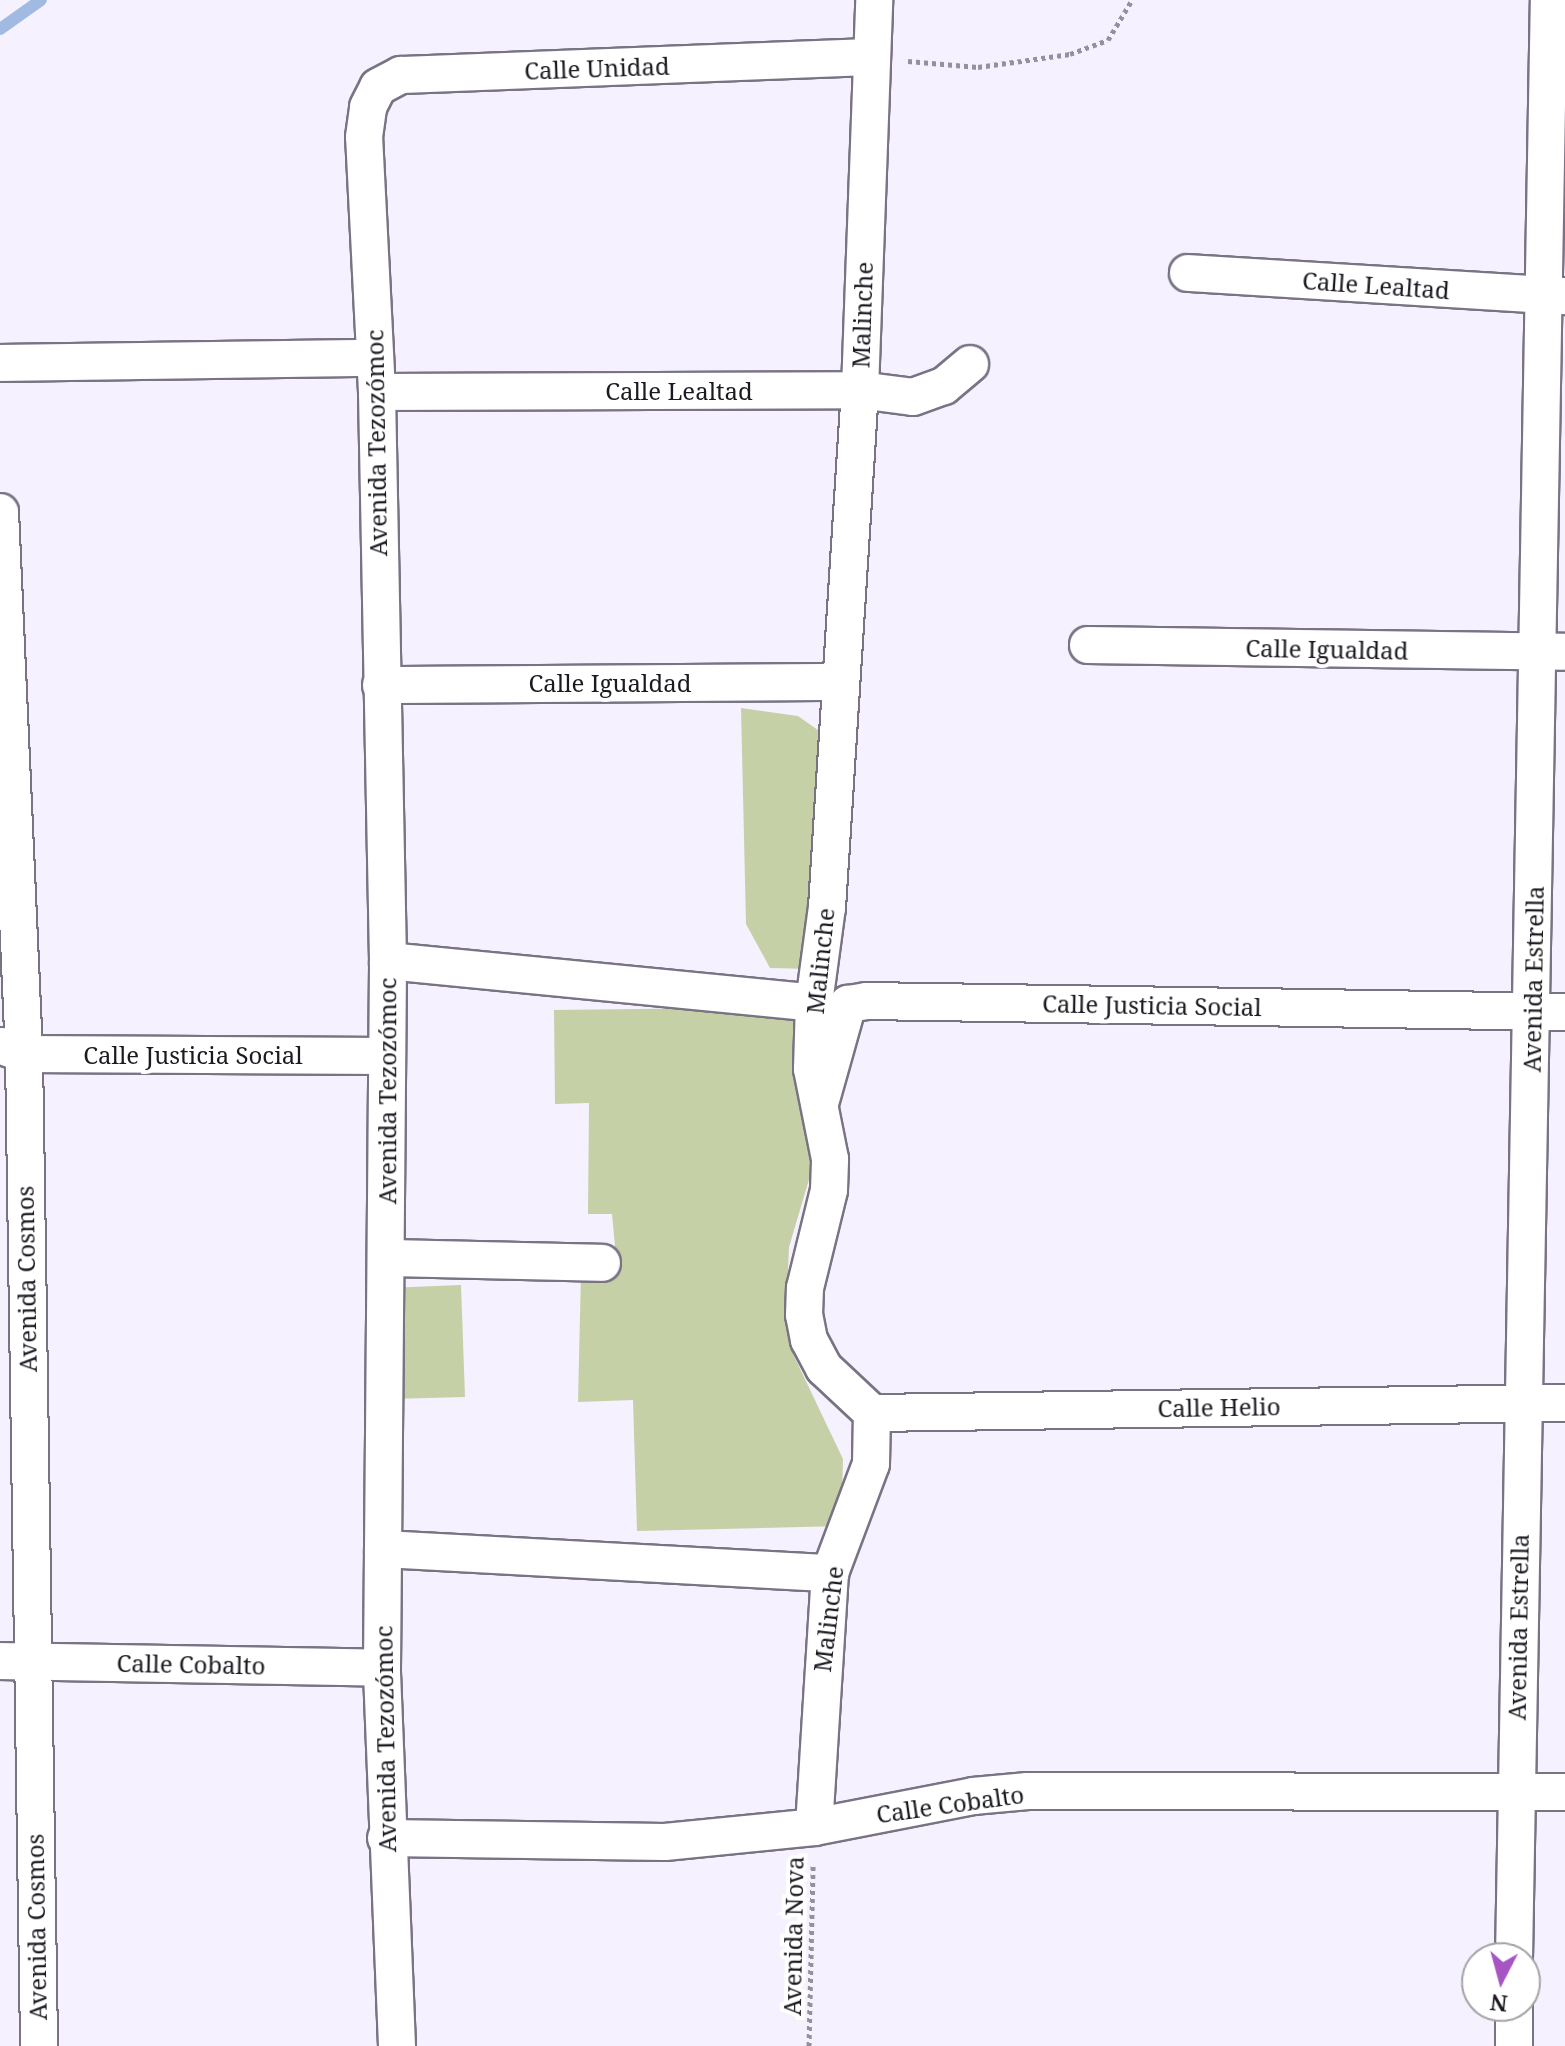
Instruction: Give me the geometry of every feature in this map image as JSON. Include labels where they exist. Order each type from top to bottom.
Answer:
[{"type":"street","name":"Malinche","points":[[814,1827],[830,1573],[871,1464],[872,1413],[824,1368],[809,1340],[804,1315],[805,1288],[829,1190],[830,1159],[812,1069],[814,1003],[827,907],[860,390],[874,0]]},
{"type":"street","name":"Avenida Estrella","points":[[1514,1942],[1521,1402],[1549,1012],[1556,295],[1549,0]]},
{"type":"street","name":"Calle Unidad","points":[[364,137],[372,95],[388,79],[401,75],[871,57]]},
{"type":"street","name":"Avenida Tezozómoc","points":[[364,137],[376,375],[388,961],[382,1668],[386,1838],[397,2046]]},
{"type":"street","name":"Calle Lealtad","points":[[1188,273],[1556,295]]},
{"type":"street","name":"Calle Lealtad","points":[[0,363],[860,390],[913,397],[944,386],[970,364]]},
{"type":"street","name":"Avenida Cosmos","points":[[0,512],[12,1049],[15,1660],[39,2046]]},
{"type":"street","name":"Calle Igualdad","points":[[1088,645],[1553,652]]},
{"type":"street","name":"Calle Igualdad","points":[[381,685],[840,682]]},
{"type":"street","points":[[388,961],[814,1003]]},
{"type":"street","name":"Calle Justicia Social","points":[[818,1108],[837,1057],[848,1004],[866,1001],[1549,1012]]},
{"type":"street","name":"Calle Justicia Social","points":[[12,1049],[387,1056]]},
{"type":"street","points":[[387,1258],[602,1263]]},
{"type":"street","name":"Calle Helio","points":[[872,1413],[1565,1403]]},
{"type":"street","points":[[383,1549],[830,1573]]},
{"type":"street","name":"Calle Cobalto","points":[[15,1660],[382,1668]]},
{"type":"street","name":"Calle Cobalto","points":[[386,1838],[665,1842],[814,1827],[973,1796],[1028,1791],[1565,1792]]},
{"type":"street","points":[[1514,2022],[1514,2046]]},
{"type":"path","points":[[871,57],[978,67],[1070,54],[1108,40],[1132,0]]},
{"type":"path","name":"Avenida Nova","points":[[809,2046],[814,1827]]},
{"type":"green space","points":[[741,708],[798,716],[825,735],[810,969],[770,968],[746,924]]},
{"type":"green space","points":[[801,1007],[813,1166],[789,1247],[787,1294],[793,1354],[843,1459],[841,1526],[637,1531],[633,1400],[578,1402],[581,1273],[617,1268],[612,1214],[588,1214],[589,1103],[555,1104],[554,1010]]},
{"type":"green space","points":[[461,1285],[465,1397],[390,1399],[387,1288]]},
{"type":"waterway","points":[[0,29],[41,0]]}]
